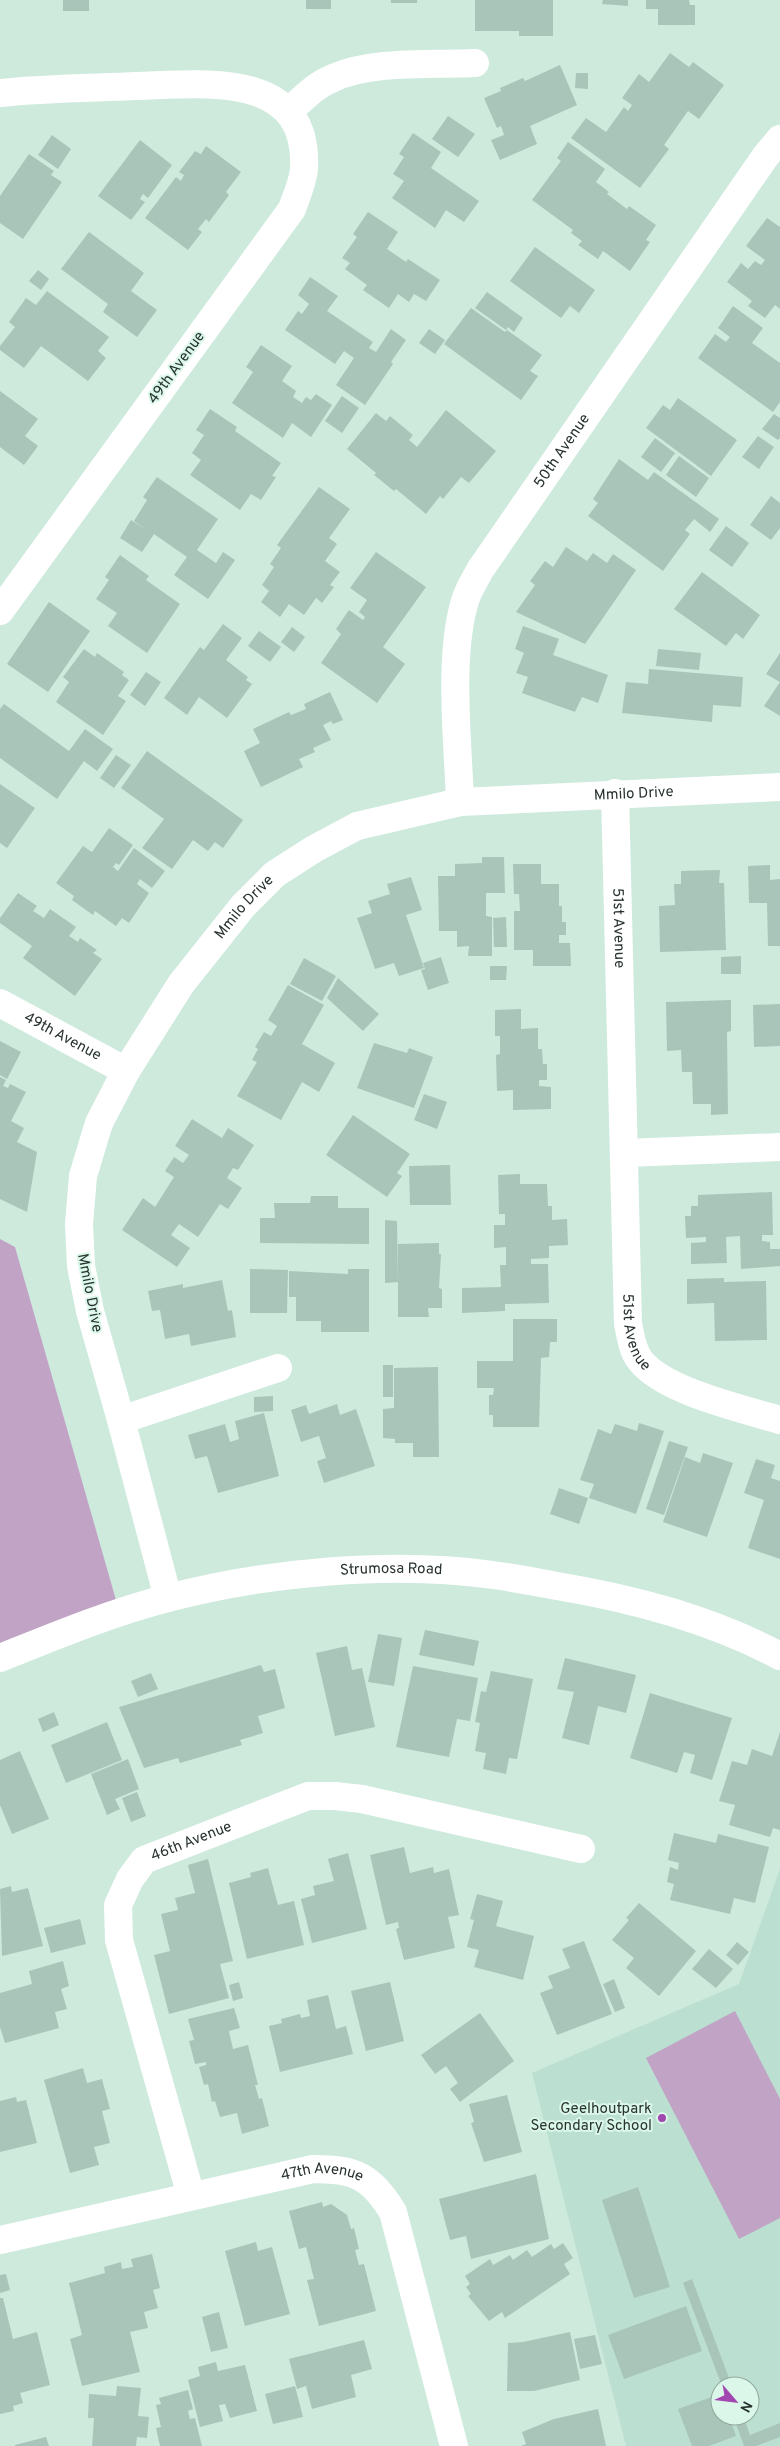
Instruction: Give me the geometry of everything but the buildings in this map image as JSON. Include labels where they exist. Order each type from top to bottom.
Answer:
[{"type":"street","points":[[288,112],[318,86],[347,73],[372,68],[475,63]]},
{"type":"street","name":"49th Avenue","points":[[0,93],[204,84],[239,87],[270,96],[288,112],[303,140],[304,171],[292,209],[0,610]]},
{"type":"street","name":"50th Avenue","points":[[460,802],[456,671],[459,626],[465,599],[486,562],[754,173],[780,139]]},
{"type":"street","name":"Mmilo Drive","points":[[168,1598],[122,1420],[90,1311],[81,1266],[79,1224],[83,1176],[98,1124],[126,1071],[181,984],[243,906],[275,874],[314,849],[357,826],[460,802],[615,793],[780,787]]},
{"type":"street","name":"51st Avenue","points":[[615,793],[628,1324],[633,1347],[640,1361],[664,1379],[690,1392],[780,1420]]},
{"type":"street","name":"49th Avenue","points":[[0,1003],[126,1071]]},
{"type":"street","points":[[625,1153],[780,1147]]},
{"type":"street","points":[[122,1420],[278,1368]]},
{"type":"street","name":"Strumosa Road","points":[[0,1658],[105,1618],[168,1598],[231,1584],[328,1571],[408,1570],[492,1574],[636,1601],[694,1619],[780,1656]]},
{"type":"street","name":"46th Avenue","points":[[191,2196],[118,1940],[118,1905],[130,1879],[144,1860],[308,1796],[362,1799],[581,1849]]},
{"type":"street","name":"47th Avenue","points":[[0,2240],[191,2196],[321,2169],[337,2169],[362,2176],[381,2192],[393,2212],[454,2446]]},
{"type":"shaded area","points":[[0,1239],[15,1247],[116,1600],[0,1644]]},
{"type":"shaded area","name":"Geelhoutpark Secondary School","points":[[780,1869],[780,2446],[626,2446],[532,2073],[739,1984]]},
{"type":"shaded area","points":[[735,2011],[780,2099],[780,2218],[739,2239],[646,2058]]},
{"type":"place","name":"Geelhoutpark Secondary School","points":[[662,2118]]}]
